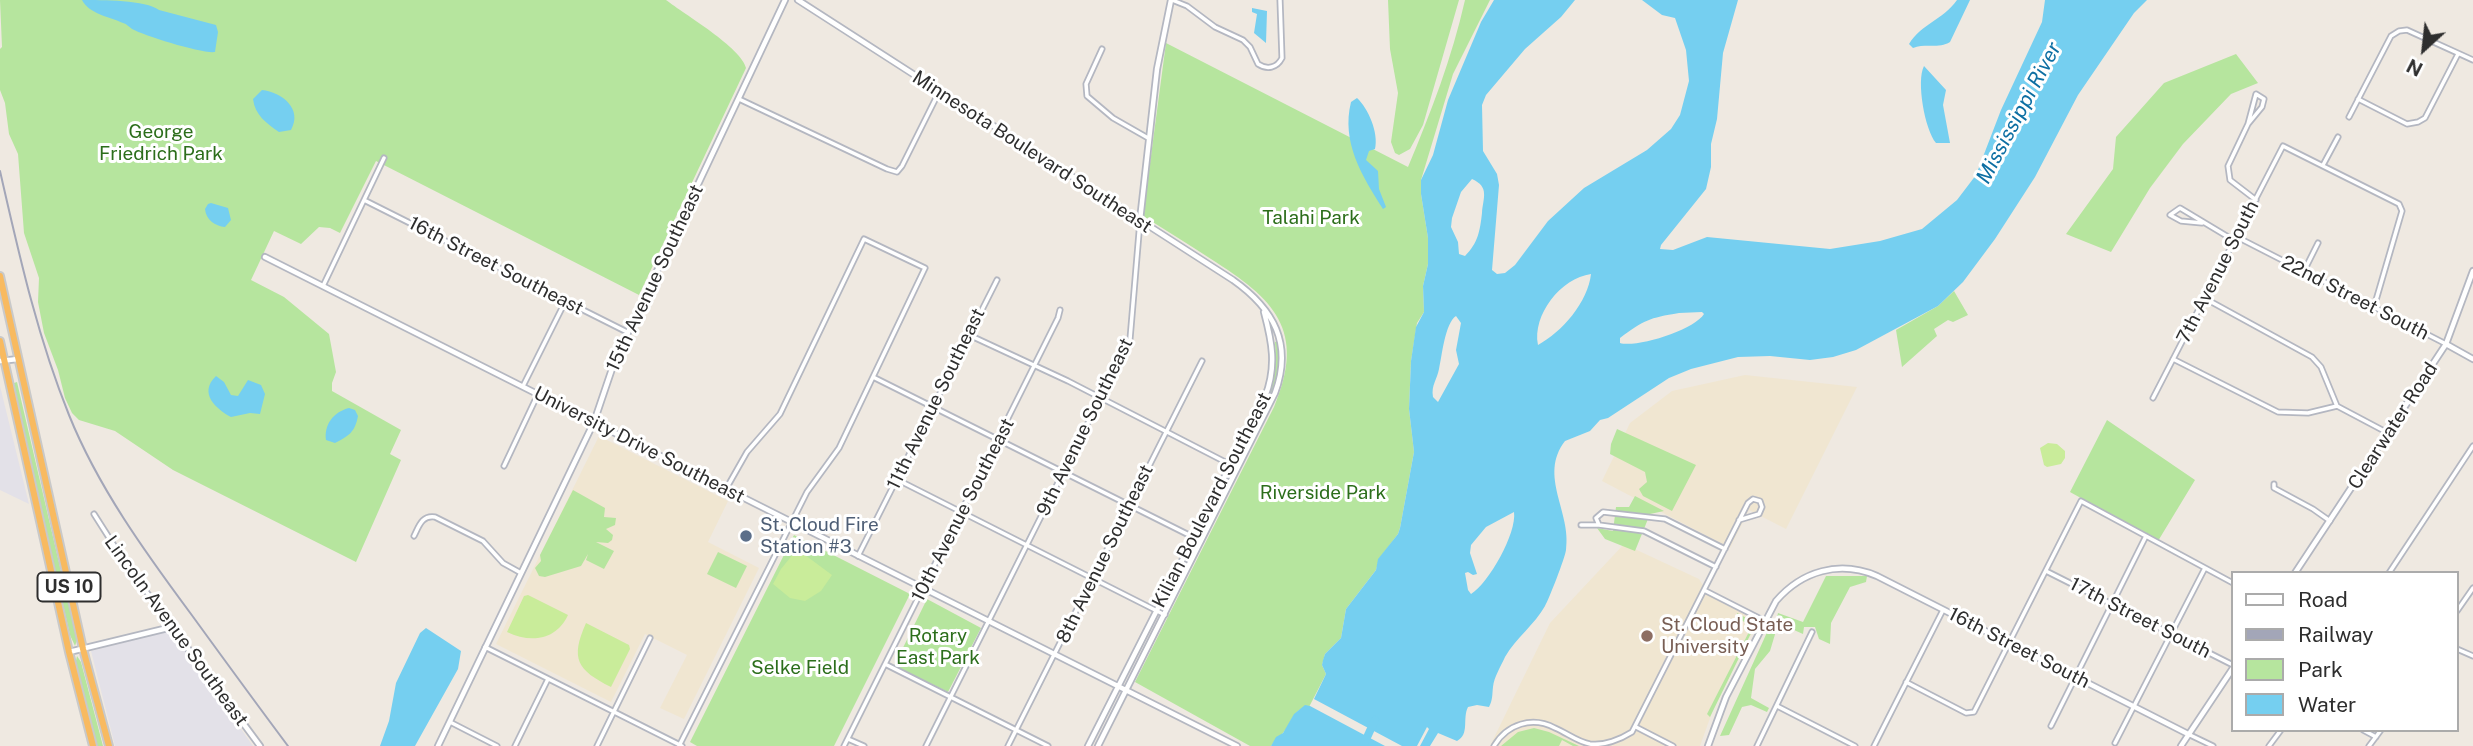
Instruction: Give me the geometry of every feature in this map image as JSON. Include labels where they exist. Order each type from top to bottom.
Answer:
[{"type":"highway","name":"US 10","points":[[0,276],[83,649],[109,746]]},
{"type":"highway","name":"US 10","points":[[0,341],[2,361],[93,746]]},
{"type":"street","name":"15th Avenue Southeast","points":[[438,746],[594,422],[608,377],[627,332],[785,0]]},
{"type":"street","name":"Minnesota Boulevard Southeast","points":[[797,0],[1233,280],[1263,307]]},
{"type":"street","points":[[1171,0],[1187,6],[1215,27],[1243,40],[1250,47],[1258,64],[1269,68],[1282,58],[1280,0]]},
{"type":"street","name":"9th Avenue Southeast","points":[[926,746],[1131,335],[1139,214],[1148,138],[1161,44],[1171,0]]},
{"type":"street","points":[[2349,117],[2390,36],[2399,31],[2407,30],[2473,60]]},
{"type":"street","points":[[1102,49],[1086,84],[1087,96],[1105,113],[1148,138]]},
{"type":"street","points":[[2358,99],[2407,124],[2418,122],[2425,118],[2458,54]]},
{"type":"street","points":[[738,99],[897,172],[939,92]]},
{"type":"street","points":[[2248,124],[2262,107],[2264,99],[2256,94],[2248,124],[2228,166],[2230,180],[2256,200]]},
{"type":"street","points":[[2338,137],[2323,165],[2399,204],[2402,211],[2374,307]]},
{"type":"street","name":"7th Avenue South","points":[[2153,398],[2283,146],[2323,165]]},
{"type":"street","points":[[323,286],[384,158]]},
{"type":"street","name":"16th Street Southeast","points":[[364,200],[627,332]]},
{"type":"street","points":[[2180,208],[2202,223],[2181,222],[2170,215],[2180,208]]},
{"type":"street","name":"22nd Street South","points":[[2202,223],[2304,271],[2473,359]]},
{"type":"street","points":[[485,647],[680,746],[811,485],[838,448],[925,268],[864,239],[780,414],[747,452],[726,489]]},
{"type":"street","points":[[2304,271],[2318,243]]},
{"type":"street","name":"University Drive Southeast","points":[[265,257],[1237,746]]},
{"type":"street","name":"Clearwater Road","points":[[2296,571],[2446,344],[2473,271]]},
{"type":"street","name":"11th Avenue Southeast","points":[[858,556],[997,280]]},
{"type":"street","points":[[2206,299],[2312,357],[2321,368],[2337,406],[2389,434]]},
{"type":"street","points":[[523,386],[565,302]]},
{"type":"street","name":"Kilian Boulevard Southeast","points":[[1088,746],[1265,397],[1272,379],[1273,346],[1263,307]]},
{"type":"street","name":"Kilian Boulevard Southeast","points":[[1098,746],[1270,403],[1280,375],[1282,349],[1274,321],[1263,307]]},
{"type":"street","name":"10th Avenue Southeast","points":[[844,746],[1060,310]]},
{"type":"street","points":[[968,335],[1035,365],[1237,468]]},
{"type":"street","points":[[2,361],[19,359]]},
{"type":"street","points":[[2173,359],[2278,412],[2297,414],[2337,406]]},
{"type":"street","name":"8th Avenue Southeast","points":[[1008,746],[1202,361]]},
{"type":"street","points":[[873,377],[1201,541]]},
{"type":"street","points":[[505,466],[538,394]]},
{"type":"street","points":[[2390,571],[2473,446]]},
{"type":"street","points":[[896,479],[1164,615]]},
{"type":"street","points":[[2274,484],[2274,488],[2330,521]]},
{"type":"street","points":[[1494,746],[1503,733],[1525,723],[1545,723],[1593,744],[1623,737],[1636,727],[1739,520],[1748,503],[1753,499],[1760,501],[1762,507],[1759,514],[1739,520]]},
{"type":"street","points":[[1906,682],[1966,713],[1972,713],[2010,644],[2081,500],[2232,582]]},
{"type":"street","points":[[1599,525],[1596,518],[1603,512],[1657,517],[1725,549]]},
{"type":"street","name":"Lincoln Avenue Southeast","points":[[94,514],[122,558],[260,746]]},
{"type":"street","points":[[414,536],[423,519],[428,516],[435,517],[482,541],[502,562],[521,573]]},
{"type":"street","points":[[1581,525],[1644,531],[1716,567]]},
{"type":"street","points":[[2051,726],[2146,536]]},
{"type":"street","name":"16th Street South","points":[[1765,621],[1776,601],[1800,580],[1820,571],[1839,568],[1863,571],[2213,746]]},
{"type":"street","points":[[2115,743],[2205,568]]},
{"type":"street","name":"17th Street South","points":[[2046,571],[2232,665]]},
{"type":"street","points":[[2459,608],[2473,588]]},
{"type":"street","points":[[1704,590],[1765,621],[1726,697],[1708,746]]},
{"type":"street","points":[[1874,746],[1942,610]]},
{"type":"street","points":[[69,652],[172,627]]},
{"type":"street","points":[[1757,746],[1812,632]]},
{"type":"street","points":[[597,746],[650,638]]},
{"type":"street","points":[[885,664],[1048,746]]},
{"type":"street","points":[[2181,746],[2232,668]]},
{"type":"street","points":[[515,746],[548,679]]},
{"type":"street","points":[[1777,706],[1855,746]]},
{"type":"street","points":[[450,722],[498,746]]},
{"type":"street","points":[[1636,727],[1672,746]]},
{"type":"street","points":[[2366,732],[2377,737]]},
{"type":"street","points":[[2370,746],[2380,732]]},
{"type":"street","points":[[848,738],[864,746]]},
{"type":"shaded area","points":[[1745,375],[1857,387],[1786,529],[1749,510],[1730,548],[1602,481],[1630,423],[1672,391]]},
{"type":"shaded area","points":[[0,386],[29,504],[0,490]]},
{"type":"shaded area","points":[[599,436],[728,501],[708,542],[759,568],[684,719],[660,708],[687,655],[645,634],[611,702],[496,644]]},
{"type":"shaded area","name":"St. Cloud State University","points":[[1624,544],[1699,579],[1710,596],[1758,621],[1714,707],[1700,746],[1490,746],[1550,623]]},
{"type":"shaded area","points":[[171,630],[253,746],[115,746],[91,651]]},
{"type":"green space","name":"George Friedrich Park","points":[[0,0],[666,0],[724,41],[746,68],[639,295],[376,161],[340,233],[319,227],[301,244],[274,231],[251,280],[284,297],[329,334],[336,372],[332,391],[401,430],[390,454],[401,460],[356,562],[173,470],[115,431],[79,420],[72,413],[44,333],[38,302],[39,278],[24,233],[18,154],[9,134],[5,103],[0,90]]},
{"type":"green space","points":[[1388,0],[1459,0],[1423,125],[1410,149],[1399,155],[1395,153],[1391,142],[1398,93],[1390,49]]},
{"type":"green space","points":[[1465,0],[1490,0],[1453,74],[1421,180],[1428,238],[1428,264],[1423,286],[1424,312],[1417,323],[1411,361],[1409,409],[1414,452],[1400,528],[1379,559],[1376,570],[1346,609],[1341,638],[1325,654],[1322,665],[1326,674],[1309,707],[1296,713],[1271,746],[1250,746],[1135,682],[1274,407],[1287,357],[1285,337],[1278,319],[1252,288],[1143,216],[1166,43],[1408,167],[1440,85]]},
{"type":"green space","points":[[2236,54],[2258,83],[2231,94],[2183,144],[2150,188],[2111,252],[2066,234],[2113,169],[2116,137],[2164,83]]},
{"type":"green space","points":[[1954,291],[1968,315],[1953,322],[1948,320],[1934,329],[1937,336],[1902,367],[1896,330],[1938,306]]},
{"type":"green space","points":[[1277,341],[1280,355],[1276,386],[1238,458],[1269,387]]},
{"type":"green space","points":[[17,382],[77,640],[75,646],[70,635],[16,400],[14,383]]},
{"type":"green space","points":[[2107,420],[2195,480],[2158,541],[2070,492]]},
{"type":"green space","points":[[1617,429],[1696,465],[1672,511],[1643,496],[1639,489],[1647,482],[1645,472],[1610,454]]},
{"type":"green space","points":[[2048,443],[2057,444],[2065,451],[2061,464],[2047,467],[2044,465],[2040,448]]},
{"type":"green space","points":[[573,490],[605,508],[604,517],[616,518],[615,525],[606,529],[613,535],[612,540],[608,543],[596,542],[614,551],[604,569],[586,560],[588,554],[581,566],[545,577],[539,576],[535,568],[541,561],[540,555]]},
{"type":"green space","points":[[1635,496],[1664,511],[1650,514],[1635,551],[1605,539],[1597,528],[1613,531],[1616,507],[1629,507]]},
{"type":"green space","name":"Selke Field","points":[[794,535],[910,594],[834,746],[697,746],[690,742]]},
{"type":"green space","points":[[718,552],[747,566],[736,588],[707,574]]},
{"type":"green space","points":[[801,552],[832,575],[821,591],[805,601],[790,598],[773,584],[794,553]]},
{"type":"green space","points":[[1826,576],[1867,576],[1866,582],[1850,587],[1831,623],[1830,644],[1819,639],[1815,627],[1804,627],[1803,634],[1776,622],[1778,613],[1803,622]]},
{"type":"green space","points":[[528,595],[568,615],[557,630],[549,635],[533,638],[507,632],[524,596]]},
{"type":"green space","name":"Rotary East Park","points":[[927,599],[981,628],[948,692],[894,666]]},
{"type":"green space","points":[[1737,613],[1756,623],[1710,717],[1707,714],[1752,626],[1737,618]]},
{"type":"green space","points":[[586,623],[629,645],[630,649],[611,687],[590,675],[580,662],[578,646]]},
{"type":"green space","points":[[1769,628],[1776,631],[1770,651],[1755,669],[1751,698],[1769,708],[1767,712],[1751,705],[1742,707],[1729,735],[1720,736]]},
{"type":"green space","points":[[77,656],[81,662],[103,746],[96,746],[75,665]]},
{"type":"green space","points":[[1534,728],[1579,746],[1562,740],[1559,746],[1501,746],[1518,732]]},
{"type":"water","points":[[82,0],[144,4],[216,25],[218,32],[215,52],[187,47],[139,32],[95,12]]},
{"type":"water","points":[[1494,0],[1575,0],[1561,17],[1525,49],[1486,95],[1482,105],[1483,151],[1497,174],[1499,185],[1492,270],[1497,274],[1505,273],[1515,265],[1548,221],[1584,188],[1647,150],[1671,129],[1680,115],[1689,81],[1686,50],[1675,18],[1662,15],[1642,0],[1738,0],[1723,53],[1717,119],[1711,144],[1711,167],[1706,189],[1660,249],[1673,250],[1707,237],[1830,249],[1880,241],[1922,229],[1957,200],[1976,175],[2001,110],[2042,22],[2045,0],[2147,0],[2134,13],[2078,95],[2035,177],[1995,239],[1963,282],[1938,306],[1856,350],[1833,357],[1810,360],[1770,356],[1738,357],[1691,369],[1669,378],[1608,418],[1600,420],[1590,431],[1565,441],[1558,454],[1555,481],[1565,522],[1566,550],[1545,606],[1505,657],[1495,679],[1489,707],[1468,707],[1465,730],[1461,738],[1457,741],[1438,733],[1430,746],[1420,746],[1429,729],[1427,727],[1417,746],[1402,746],[1314,699],[1326,674],[1322,665],[1325,654],[1341,638],[1346,609],[1376,570],[1378,559],[1400,528],[1414,452],[1409,409],[1411,361],[1416,327],[1424,312],[1423,286],[1428,264],[1428,238],[1421,180],[1433,155],[1448,100],[1481,22]],"holes":[[[1472,179],[1478,182],[1484,193],[1478,236],[1465,256],[1459,254],[1458,242],[1451,227],[1461,192]],[[1591,274],[1589,285],[1579,305],[1565,324],[1538,345],[1537,334],[1544,310],[1559,290],[1580,277]],[[1679,313],[1704,314],[1678,332],[1639,343],[1620,343],[1620,338],[1653,318]],[[1456,316],[1461,323],[1456,350],[1459,364],[1438,402],[1433,397],[1433,389],[1449,325]],[[1514,512],[1511,532],[1500,557],[1486,580],[1471,594],[1465,573],[1477,574],[1470,553],[1471,545],[1486,527]]]},
{"type":"water","points":[[1957,0],[1970,0],[1950,42],[1913,48],[1909,44],[1926,26],[1945,13]]},
{"type":"water","points":[[1252,8],[1267,11],[1266,43],[1254,33],[1257,14],[1252,12]]},
{"type":"water","points":[[1924,66],[1946,90],[1943,105],[1950,143],[1936,143],[1928,128],[1921,94]]},
{"type":"water","points":[[262,90],[277,94],[288,103],[294,115],[291,130],[279,132],[259,114],[253,99]]},
{"type":"water","points":[[1357,98],[1369,114],[1374,128],[1375,149],[1369,151],[1366,160],[1378,171],[1379,189],[1386,207],[1383,209],[1361,171],[1351,145],[1349,117],[1351,102]]},
{"type":"water","points":[[211,203],[228,208],[231,220],[225,227],[215,224],[207,216],[205,209]]},
{"type":"water","points":[[216,376],[224,382],[231,395],[238,396],[248,380],[261,385],[265,394],[260,414],[231,417],[220,410],[209,394],[211,382]]},
{"type":"water","points":[[349,408],[355,410],[358,416],[353,430],[335,443],[326,440],[326,429],[331,420]]},
{"type":"water","points":[[426,628],[461,651],[458,669],[415,746],[380,746],[389,721],[396,683],[420,633]]},
{"type":"water","points":[[1305,705],[1385,746],[1271,746],[1276,737],[1283,733],[1294,714]]},
{"type":"waterway","name":"Mississippi River","points":[[1363,746],[1375,720]]},
{"type":"railway","points":[[0,171],[38,325],[69,415],[94,468],[140,543],[288,746]]},
{"type":"place","name":"St. Cloud Fire Station #3","points":[[746,536]]},
{"type":"place","name":"St. Cloud State University","points":[[1647,636]]},
{"type":"park label","name":"Talahi Park","points":[[1311,218]]},
{"type":"park label","name":"Riverside Park","points":[[1323,493]]}]
